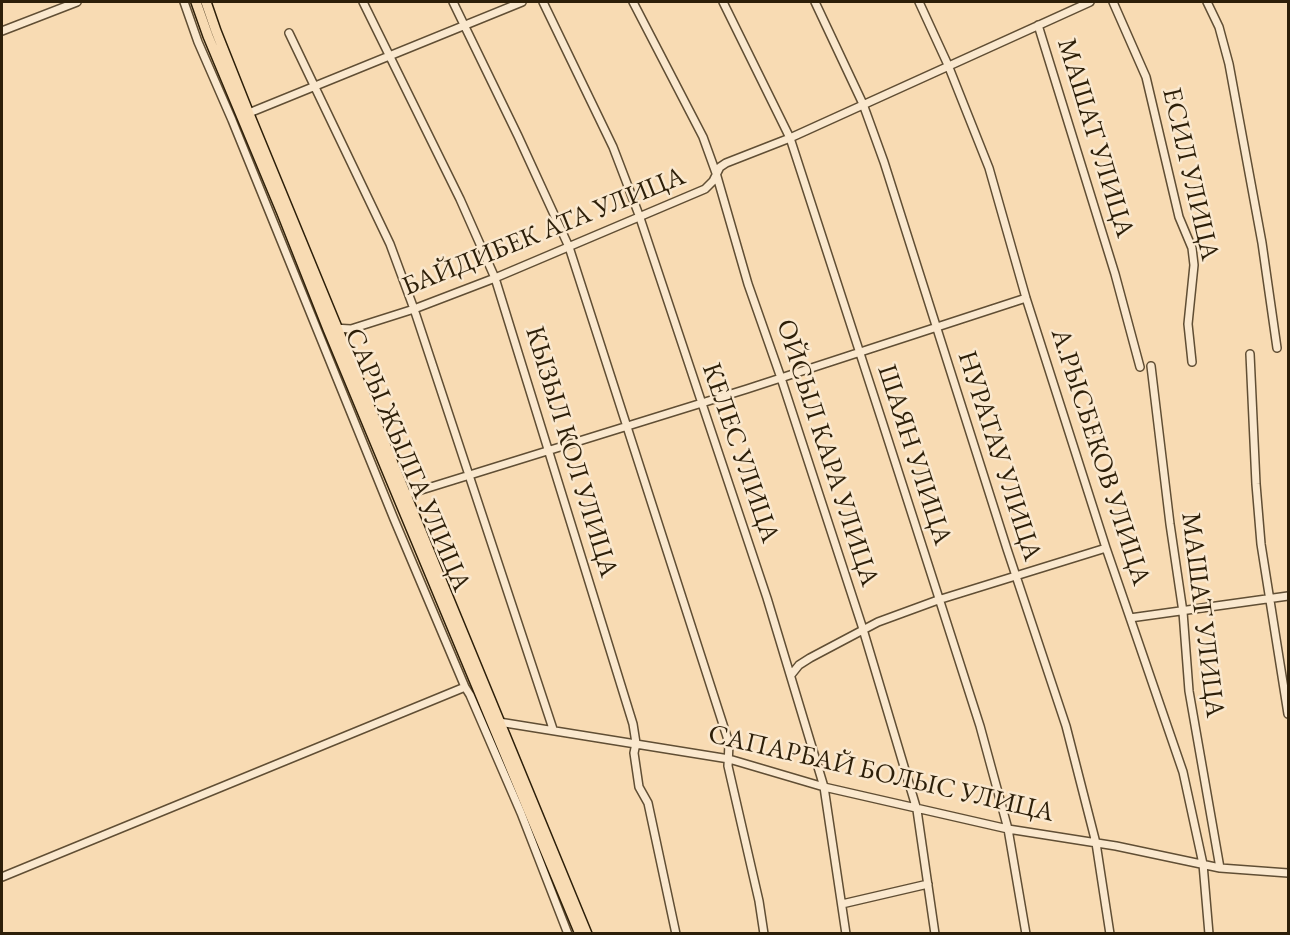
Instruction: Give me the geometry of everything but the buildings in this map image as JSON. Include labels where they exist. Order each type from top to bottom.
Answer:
[{"type":"main road","name":"САРЫ ЖЫЛГА УЛИЦА","points":[[196,2],[208,36],[245,115],[580,933]]},
{"type":"main road","name":"САРЫ ЖЫЛГА УЛИЦА","points":[[206,2],[245,115]]},
{"type":"main road","name":"САРЫ ЖЫЛГА УЛИЦА","points":[[402,497],[587,933]]},
{"type":"street","points":[[2,31],[77,2]]},
{"type":"street","points":[[184,2],[198,42],[465,687],[521,813],[568,933]]},
{"type":"street","name":"КЫЗЫЛ КОЛ УЛИЦА","points":[[363,2],[460,199],[495,278],[633,724],[639,787],[648,802],[676,933]]},
{"type":"street","points":[[453,2],[569,247],[729,743],[728,766],[759,901],[764,933]]},
{"type":"street","points":[[245,115],[463,24],[522,2]]},
{"type":"street","name":"КЕЛЕС УЛИЦА","points":[[543,2],[613,147],[639,215],[767,598],[824,787],[846,933]]},
{"type":"street","name":"ОЙСЫЛ КАРА УЛИЦА","points":[[633,2],[703,137],[716,173],[748,284],[863,629],[917,810],[935,933]]},
{"type":"street","name":"ШАЯН УЛИЦА","points":[[723,2],[790,138],[980,726],[1008,829],[1026,933]]},
{"type":"street","name":"НУРАТАУ УЛИЦА","points":[[815,2],[863,104],[884,162],[935,328],[1066,726],[1096,843],[1110,933]]},
{"type":"street","name":"А.РЫСБЕКОВ УЛИЦА","points":[[919,2],[948,65],[989,168],[1026,298],[1106,548],[1183,772],[1203,864],[1209,933]]},
{"type":"street","name":"БАЙДИБЕК АТА УЛИЦА","points":[[332,328],[351,329],[414,309],[495,278],[639,215],[705,189],[726,163],[790,138],[1090,2]]},
{"type":"street","name":"ЕСИЛ УЛИЦА","points":[[1113,2],[1146,77],[1179,217],[1192,248],[1194,265],[1188,324],[1192,362]]},
{"type":"street","points":[[1207,2],[1219,27],[1229,64],[1262,243],[1277,348]]},
{"type":"street","name":"МАШАТ УЛИЦА","points":[[1038,25],[1112,263],[1140,367]]},
{"type":"street","points":[[289,33],[390,244],[414,309],[553,729]]},
{"type":"street","points":[[402,497],[1026,298]]},
{"type":"street","points":[[1250,354],[1261,544],[1288,714]]},
{"type":"street","name":"МАШАТ УЛИЦА","points":[[1151,366],[1183,612],[1189,691],[1220,868]]},
{"type":"street","points":[[790,675],[810,658],[887,618],[1106,548]]},
{"type":"street","points":[[1130,618],[1288,596]]},
{"type":"street","points":[[2,877],[465,687]]},
{"type":"street","name":"САПАРБАЙ БОЛЫС УЛИЦА","points":[[499,722],[729,759],[824,787],[1008,829],[1096,843],[1220,868],[1288,873]]},
{"type":"street","points":[[842,904],[928,884]]}]
